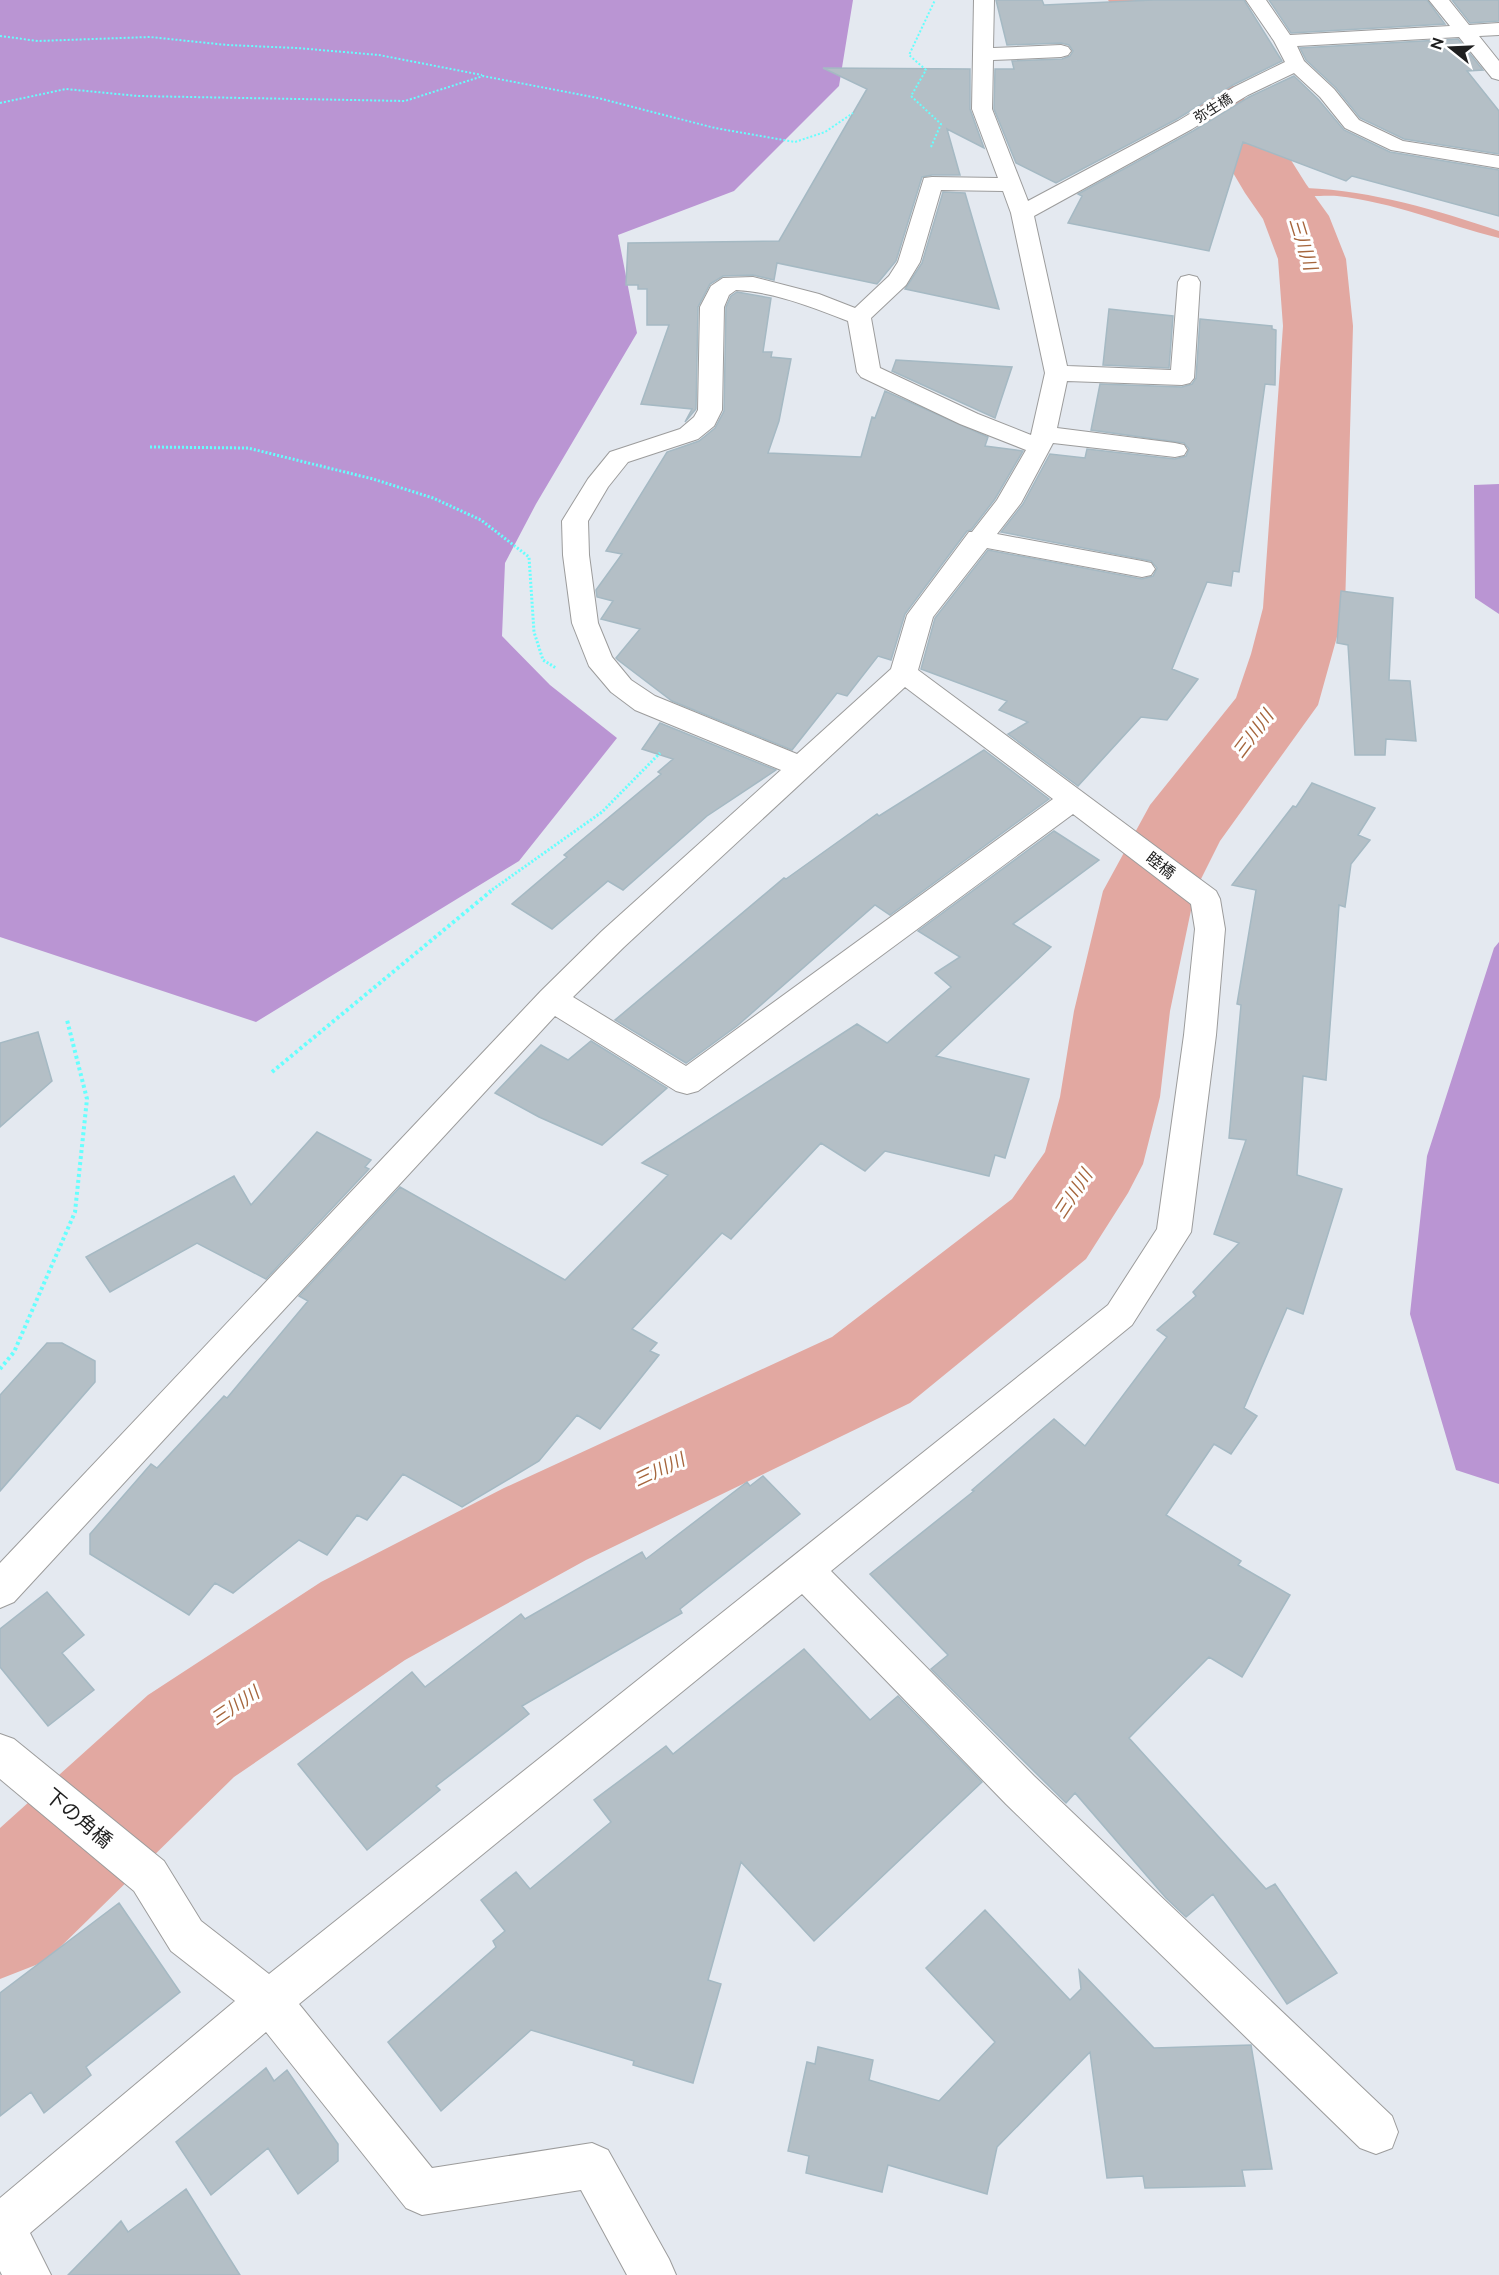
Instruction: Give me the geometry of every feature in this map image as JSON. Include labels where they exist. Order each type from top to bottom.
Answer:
[{"type":"street","points":[[0,1590],[552,999],[613,939],[904,674],[920,615],[978,538],[1008,503],[1041,441],[1057,373],[1022,213],[982,109],[984,0]]},
{"type":"street","points":[[1256,0],[1284,41],[1296,64],[1327,93],[1352,124],[1398,146],[1499,162]]},
{"type":"street","points":[[1438,0],[1462,32],[1499,74]]},
{"type":"street","points":[[1284,41],[1499,29]]},
{"type":"street","points":[[982,55],[1061,51]]},
{"type":"street","name":"弥生橋","points":[[1022,213],[1185,125],[1241,91],[1296,64]]},
{"type":"street","points":[[859,317],[898,280],[909,262],[932,183],[1012,185]]},
{"type":"street","points":[[1057,373],[1182,378],[1189,282]]},
{"type":"street","points":[[801,767],[690,724],[637,698],[621,686],[599,660],[585,623],[576,555],[575,521],[597,484],[619,457],[689,434],[705,421],[710,410],[712,308],[719,291],[731,283],[753,284],[811,299],[859,317]]},
{"type":"street","points":[[859,317],[869,372],[969,419],[1041,441],[1175,450]]},
{"type":"street","points":[[978,538],[1142,569]]},
{"type":"street","name":"睦橋","points":[[805,1571],[1120,1315],[1174,1232],[1200,1035],[1210,929],[1205,899],[1116,830],[1071,800],[904,674]]},
{"type":"street","points":[[552,999],[687,1082],[1071,800]]},
{"type":"street","points":[[28,2275],[0,2228],[269,2001],[805,1571],[1020,1791],[1376,2132]]},
{"type":"street","name":"下の角橋","points":[[4,1756],[150,1876],[186,1936],[269,2001],[422,2192],[592,2166],[653,2275]]},
{"type":"path","points":[[932,183],[921,172],[941,124],[911,96],[926,70],[909,55],[935,0]]},
{"type":"path","points":[[0,36],[38,40],[150,37],[227,45],[379,55],[598,98],[715,128],[795,142],[825,132],[853,112]]},
{"type":"path","points":[[0,103],[66,89],[138,96],[405,101],[483,76]]},
{"type":"path","points":[[150,447],[248,448],[267,452],[374,479],[433,498],[481,520],[529,557],[534,632],[543,660],[561,672]]},
{"type":"path","points":[[272,1072],[476,902],[602,812],[690,724]]},
{"type":"path","points":[[0,1369],[14,1352],[75,1212],[87,1099],[67,1020]]},
{"type":"shaded area","points":[[0,0],[853,0],[839,86],[734,191],[618,235],[637,333],[536,504],[505,563],[502,636],[550,685],[617,738],[519,861],[256,1022],[0,937]]},
{"type":"shaded area","points":[[1499,484],[1499,614],[1475,598],[1474,485]]},
{"type":"shaded area","points":[[1499,942],[1499,1484],[1456,1470],[1410,1314],[1427,1156],[1494,948]]},
{"type":"building","points":[[996,0],[1042,0],[1044,5],[1153,0],[1244,0],[1282,61],[1233,85],[1177,119],[1056,183],[1016,163],[994,109],[995,69],[1014,69],[1012,61],[1062,59],[1070,56],[1073,51],[1069,45],[1061,43],[1007,45]]},
{"type":"building","points":[[1269,0],[1427,0],[1445,24],[1291,33]]},
{"type":"building","points":[[1452,0],[1499,0],[1499,21],[1470,23]]},
{"type":"building","points":[[1458,39],[1483,70],[1467,71],[1499,111],[1499,154],[1404,139],[1360,118],[1336,88],[1306,60],[1300,48]]},
{"type":"building","points":[[823,68],[970,69],[970,109],[984,148],[947,129],[960,175],[922,177],[896,261],[877,284],[777,263],[774,280],[753,275],[723,276],[710,284],[698,307],[696,409],[685,422],[692,409],[641,404],[669,325],[647,325],[647,289],[638,289],[638,285],[626,285],[628,243],[779,241],[867,89]]},
{"type":"building","points":[[1294,76],[1318,99],[1344,130],[1390,152],[1499,170],[1499,216],[1352,176],[1346,181],[1243,142],[1209,251],[1068,223],[1082,196],[1078,194],[1193,131],[1249,97]]},
{"type":"building","points":[[943,192],[965,193],[999,309],[905,289],[922,263]]},
{"type":"building","points":[[737,292],[771,298],[763,352],[772,352],[771,357],[791,359],[779,421],[768,453],[861,457],[872,417],[875,418],[885,391],[988,437],[985,446],[1023,451],[995,499],[971,530],[967,531],[905,614],[891,660],[878,656],[847,696],[837,693],[792,750],[672,701],[618,660],[616,658],[640,629],[601,619],[613,601],[597,597],[596,590],[622,554],[606,551],[667,452],[699,441],[715,428],[724,411],[726,307],[731,296]]},
{"type":"building","points":[[1109,309],[1173,316],[1169,368],[1103,365]]},
{"type":"building","points":[[1200,319],[1272,326],[1272,329],[1276,330],[1275,385],[1265,384],[1239,572],[1233,571],[1231,586],[1207,582],[1172,669],[1198,679],[1167,720],[1141,717],[1078,786],[1008,734],[1028,722],[999,710],[1007,701],[921,669],[935,618],[988,550],[1142,579],[1153,576],[1157,568],[1151,561],[1001,532],[1023,504],[1050,454],[1085,458],[1087,449],[1175,459],[1186,456],[1189,449],[1184,443],[1091,430],[1100,384],[1182,387],[1192,384],[1196,378]]},
{"type":"building","points":[[896,360],[1012,367],[995,418],[892,371]]},
{"type":"building","points":[[1341,591],[1393,598],[1389,680],[1410,681],[1416,741],[1386,739],[1385,755],[1355,755],[1348,645],[1337,643]]},
{"type":"building","points":[[660,723],[776,770],[707,816],[623,890],[608,881],[552,929],[512,904],[567,857],[564,855],[661,774],[658,772],[673,759],[642,749]]},
{"type":"building","points":[[984,750],[1049,799],[890,915],[875,905],[737,1026],[686,1063],[615,1020],[784,878],[786,879],[877,814],[879,816]]},
{"type":"building","points":[[1312,783],[1375,808],[1358,835],[1370,840],[1351,864],[1345,907],[1339,905],[1326,1080],[1303,1076],[1297,1175],[1342,1189],[1303,1314],[1287,1308],[1244,1408],[1257,1416],[1231,1454],[1214,1444],[1166,1515],[1241,1561],[1238,1565],[1290,1595],[1242,1677],[1209,1657],[1129,1738],[1266,1889],[1275,1884],[1337,1973],[1287,2004],[1213,1894],[1186,1917],[1166,1898],[1075,1793],[1066,1803],[931,1669],[948,1655],[870,1574],[974,1491],[972,1490],[1054,1419],[1085,1446],[1167,1337],[1157,1330],[1196,1296],[1193,1292],[1239,1243],[1214,1234],[1246,1140],[1229,1138],[1241,1005],[1237,1004],[1256,890],[1232,885],[1293,806],[1296,807]]},
{"type":"building","points":[[1054,831],[1099,860],[1013,924],[1051,947],[936,1056],[1029,1079],[1005,1158],[995,1155],[989,1176],[885,1151],[865,1171],[821,1143],[731,1239],[722,1233],[632,1329],[657,1343],[650,1351],[659,1355],[600,1429],[577,1415],[539,1461],[462,1507],[403,1474],[367,1520],[357,1515],[327,1555],[299,1540],[233,1593],[215,1583],[189,1615],[90,1554],[90,1534],[151,1464],[157,1468],[224,1396],[227,1398],[308,1301],[299,1296],[400,1187],[565,1280],[668,1175],[642,1163],[857,1024],[887,1043],[951,987],[935,973],[960,957],[918,931]]},
{"type":"building","points":[[38,1032],[52,1081],[0,1127],[0,1043]]},
{"type":"building","points":[[591,1041],[667,1088],[602,1145],[539,1117],[495,1093],[541,1045],[568,1060]]},
{"type":"building","points":[[317,1132],[371,1160],[365,1167],[369,1169],[266,1279],[197,1243],[110,1292],[86,1257],[234,1176],[251,1205]]},
{"type":"building","points":[[47,1343],[62,1343],[95,1361],[95,1382],[0,1491],[0,1395]]},
{"type":"building","points":[[763,1476],[800,1514],[680,1609],[682,1613],[522,1706],[529,1714],[436,1786],[440,1790],[367,1850],[298,1764],[412,1672],[425,1687],[521,1614],[525,1619],[642,1552],[646,1559],[747,1482],[750,1486]]},
{"type":"building","points":[[47,1592],[84,1635],[62,1653],[94,1690],[48,1726],[0,1667],[0,1629]]},
{"type":"building","points":[[804,1649],[870,1720],[898,1696],[982,1782],[814,1941],[741,1862],[708,1980],[721,1984],[693,2083],[633,2065],[634,2061],[531,2030],[441,2111],[388,2042],[496,1947],[493,1941],[505,1931],[481,1900],[516,1872],[530,1889],[611,1822],[594,1800],[666,1746],[673,1754]]},
{"type":"building","points":[[119,1903],[180,1992],[86,2067],[91,2075],[44,2113],[31,2092],[0,2116],[0,1993]]},
{"type":"building","points":[[985,1910],[1070,2000],[1081,1989],[1079,1970],[1154,2048],[1251,2045],[1272,2169],[1242,2170],[1245,2186],[1145,2188],[1143,2176],[1107,2178],[1090,2052],[997,2147],[987,2194],[888,2165],[882,2192],[806,2173],[809,2156],[788,2151],[807,2062],[815,2064],[818,2047],[873,2060],[869,2080],[939,2101],[995,2042],[926,1968]]},
{"type":"building","points":[[266,2068],[274,2081],[287,2070],[338,2144],[338,2161],[298,2194],[268,2148],[211,2195],[176,2142]]},
{"type":"building","points":[[186,2189],[240,2275],[68,2275],[121,2221],[128,2232]]},
{"type":"waterway","name":"三川川","points":[[0,1915],[191,1736],[363,1621],[545,1524],[871,1370],[1049,1229],[1092,1164],[1110,1097],[1122,1011],[1149,891],[1182,827],[1276,705],[1292,654],[1304,608],[1318,326],[1312,259],[1296,216],[1278,193],[1240,130],[1208,95],[1138,0]]},
{"type":"waterway","points":[[1278,193],[1335,193],[1363,196],[1418,209],[1499,235]]}]
